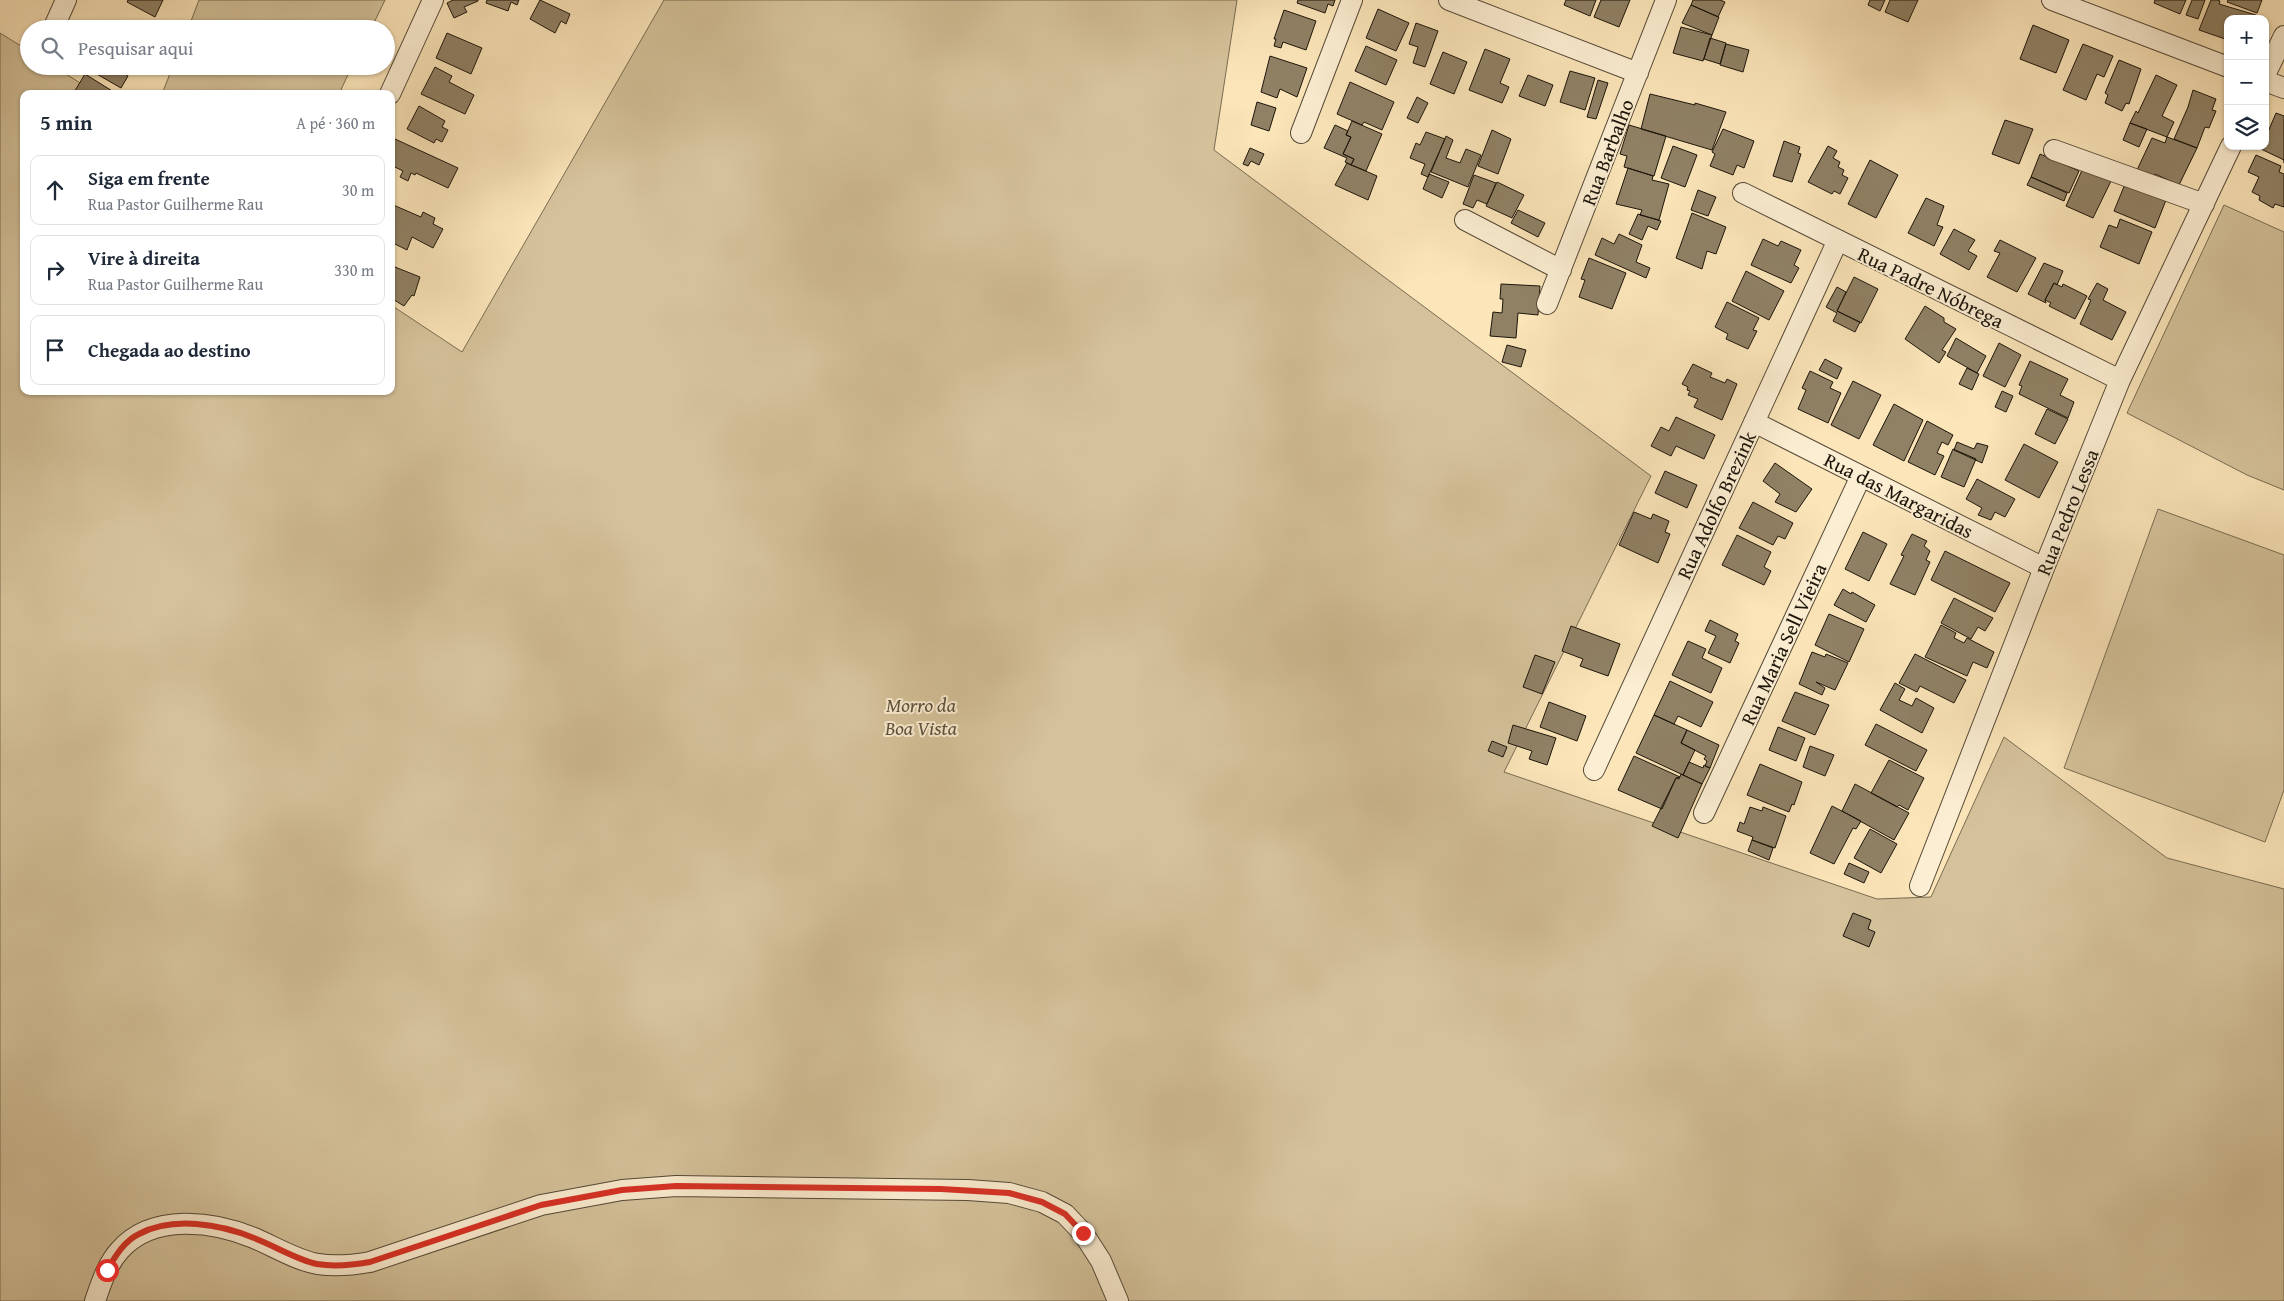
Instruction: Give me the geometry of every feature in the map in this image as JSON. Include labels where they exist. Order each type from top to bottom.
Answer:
[{"type":"street","points":[[57,20],[66,0]]},
{"type":"street","points":[[392,90],[433,0]]},
{"type":"street","points":[[1301,133],[1352,0]]},
{"type":"street","points":[[1449,0],[1638,73]]},
{"type":"street","name":"Rua Barbalho","points":[[1547,304],[1666,0]]},
{"type":"street","points":[[2052,0],[2224,65]]},
{"type":"street","points":[[2269,67],[2284,36]]},
{"type":"street","points":[[2269,82],[2284,88]]},
{"type":"street","points":[[2054,150],[2204,204]]},
{"type":"street","name":"Rua Pedro Lessa","points":[[1920,886],[2044,568],[2120,380],[2229,150]]},
{"type":"street","name":"Rua Padre Nóbrega","points":[[1743,193],[2120,380]]},
{"type":"street","points":[[1465,220],[1560,270]]},
{"type":"street","name":"Rua Adolfo Brezink","points":[[1594,770],[1838,240]]},
{"type":"street","name":"Rua das Margaridas","points":[[1754,422],[2044,568]]},
{"type":"street","name":"Rua Maria Sell Vieira","points":[[1704,813],[1861,476]]},
{"type":"street","points":[[95,1301],[107,1270],[119,1250],[138,1234],[163,1224],[188,1224],[224,1228],[252,1237],[316,1264],[348,1266],[370,1262],[541,1205],[622,1190],[676,1186],[941,1189],[1009,1193],[1042,1202],[1065,1214],[1083,1233],[1101,1261],[1118,1301]]},
{"type":"green space","points":[[199,0],[385,0],[375,20],[191,20]]},
{"type":"green space","name":"Morro da Boa Vista","points":[[664,0],[1237,0],[1214,150],[1651,476],[1504,772],[1877,899],[1931,897],[2004,737],[2167,858],[2284,889],[2284,1301],[0,1301],[0,33],[20,45],[20,75],[67,75],[92,90],[20,90],[20,395],[395,395],[395,308],[462,352]]},
{"type":"green space","points":[[169,75],[348,75],[341,90],[164,90]]},
{"type":"green space","points":[[2224,205],[2284,232],[2284,490],[2247,475],[2127,413]]},
{"type":"green space","points":[[2158,509],[2284,555],[2284,790],[2265,842],[2064,768]]},
{"type":"building","points":[[128,0],[163,0],[155,17],[127,2]]},
{"type":"building","points":[[453,0],[478,1],[464,7],[467,12],[454,18],[447,3]]},
{"type":"building","points":[[487,0],[519,0],[517,5],[511,2],[508,11],[486,3]]},
{"type":"building","points":[[540,0],[570,14],[566,24],[561,21],[555,33],[530,19]]},
{"type":"building","points":[[1298,0],[1335,0],[1333,6],[1328,4],[1325,13],[1297,3]]},
{"type":"building","points":[[1566,0],[1596,0],[1590,16],[1564,5]]},
{"type":"building","points":[[1601,0],[1630,0],[1619,27],[1594,17]]},
{"type":"building","points":[[1693,0],[1720,0],[1725,2],[1718,17],[1691,5]]},
{"type":"building","points":[[1870,0],[1885,0],[1880,11],[1868,5]]},
{"type":"building","points":[[1890,0],[1918,0],[1908,22],[1885,12]]},
{"type":"building","points":[[2155,0],[2186,0],[2180,14],[2154,3]]},
{"type":"building","points":[[2192,0],[2205,0],[2198,19],[2186,15]]},
{"type":"building","points":[[2211,0],[2220,1],[2219,4],[2256,15],[2224,15],[2224,39],[2199,30]]},
{"type":"building","points":[[2228,0],[2262,0],[2257,13],[2227,2]]},
{"type":"building","points":[[1691,5],[1719,17],[1712,35],[1682,23]]},
{"type":"building","points":[[1378,9],[1409,23],[1396,51],[1366,38]]},
{"type":"building","points":[[1284,10],[1316,21],[1306,50],[1283,42],[1281,48],[1274,46],[1276,39],[1274,39]]},
{"type":"building","points":[[1416,23],[1438,31],[1425,67],[1413,63],[1418,47],[1409,44]]},
{"type":"building","points":[[2033,25],[2069,40],[2056,73],[2020,59]]},
{"type":"building","points":[[1681,27],[1712,35],[1703,61],[1673,53]]},
{"type":"building","points":[[447,33],[482,48],[471,74],[436,58]]},
{"type":"building","points":[[1710,38],[1726,43],[1720,64],[1704,59]]},
{"type":"building","points":[[1726,44],[1749,50],[1743,72],[1720,65]]},
{"type":"building","points":[[2083,44],[2113,56],[2104,77],[2097,74],[2086,100],[2063,90]]},
{"type":"building","points":[[1366,46],[1397,60],[1386,85],[1355,71]]},
{"type":"building","points":[[1485,49],[1510,59],[1500,83],[1509,87],[1502,103],[1469,90]]},
{"type":"building","points":[[1443,52],[1467,62],[1454,94],[1430,84]]},
{"type":"building","points":[[1270,56],[1307,68],[1297,97],[1280,89],[1277,98],[1261,92]]},
{"type":"building","points":[[2119,60],[2141,69],[2129,104],[2126,103],[2122,111],[2105,103],[2108,95],[2105,93]]},
{"type":"building","points":[[435,67],[452,76],[449,82],[474,95],[465,114],[421,94]]},
{"type":"building","points":[[1570,71],[1595,78],[1585,110],[1560,102]]},
{"type":"building","points":[[84,75],[87,75],[111,90],[75,90]]},
{"type":"building","points":[[98,75],[126,75],[128,76],[121,88]]},
{"type":"building","points":[[1528,75],[1553,85],[1545,106],[1519,96]]},
{"type":"building","points":[[2156,75],[2177,85],[2162,116],[2174,122],[2167,137],[2130,123],[2136,111],[2138,113]]},
{"type":"building","points":[[1598,80],[1608,83],[1596,119],[1587,117]]},
{"type":"building","points":[[1350,82],[1394,102],[1382,130],[1364,122],[1362,125],[1337,114]]},
{"type":"building","points":[[2193,90],[2216,99],[2212,110],[2216,111],[2209,128],[2205,127],[2197,148],[2174,139]]},
{"type":"building","points":[[1650,94],[1695,105],[1695,103],[1726,112],[1712,150],[1641,129]]},
{"type":"building","points":[[1417,97],[1428,103],[1418,123],[1407,118]]},
{"type":"building","points":[[1257,102],[1276,108],[1269,131],[1251,125]]},
{"type":"building","points":[[419,106],[445,121],[442,127],[448,130],[442,142],[436,139],[434,143],[407,129]]},
{"type":"building","points":[[2276,113],[2284,116],[2284,160],[2263,150],[2269,150],[2269,130]]},
{"type":"building","points":[[2005,120],[2033,129],[2019,164],[1992,154]]},
{"type":"building","points":[[1352,121],[1382,134],[1366,171],[1351,165],[1354,159],[1343,154],[1351,137],[1346,135]]},
{"type":"building","points":[[2130,123],[2147,129],[2139,147],[2123,140]]},
{"type":"building","points":[[1335,125],[1348,131],[1346,135],[1351,137],[1343,154],[1354,159],[1351,165],[1345,162],[1347,158],[1324,148]]},
{"type":"building","points":[[1629,125],[1666,136],[1654,176],[1624,167],[1627,156],[1620,154]]},
{"type":"building","points":[[1723,129],[1754,141],[1744,168],[1737,165],[1733,175],[1710,166],[1715,154],[1712,152]]},
{"type":"building","points":[[1492,130],[1511,139],[1498,174],[1478,166]]},
{"type":"building","points":[[1426,132],[1445,139],[1428,177],[1421,174],[1425,164],[1410,158],[1416,143],[1420,145]]},
{"type":"building","points":[[1446,136],[1453,140],[1446,158],[1460,163],[1466,149],[1481,155],[1468,187],[1431,172]]},
{"type":"building","points":[[2167,137],[2197,148],[2179,185],[2155,174],[2154,176],[2137,170],[2152,138],[2165,143]]},
{"type":"building","points":[[395,139],[458,168],[448,188],[416,173],[415,175],[411,173],[408,181],[400,177],[403,171],[395,167]]},
{"type":"building","points":[[1784,141],[1800,147],[1798,153],[1801,154],[1792,182],[1773,176]]},
{"type":"building","points":[[1673,146],[1697,155],[1685,187],[1661,178]]},
{"type":"building","points":[[1828,146],[1837,151],[1833,158],[1840,162],[1838,167],[1844,170],[1842,175],[1848,178],[1840,194],[1834,191],[1832,194],[1808,182]]},
{"type":"building","points":[[1250,148],[1264,154],[1259,165],[1251,161],[1248,166],[1243,164]]},
{"type":"building","points":[[2040,154],[2079,171],[2069,193],[2031,177]]},
{"type":"building","points":[[2256,155],[2281,166],[2279,172],[2284,174],[2284,207],[2275,204],[2273,208],[2259,200],[2260,196],[2252,192],[2259,177],[2248,172]]},
{"type":"building","points":[[1870,160],[1898,175],[1876,218],[1848,204]]},
{"type":"building","points":[[1347,163],[1377,176],[1368,200],[1335,185]]},
{"type":"building","points":[[1628,168],[1653,176],[1652,180],[1669,184],[1659,220],[1640,215],[1642,210],[1616,204]]},
{"type":"building","points":[[2083,168],[2111,181],[2093,218],[2066,206]]},
{"type":"building","points":[[1429,174],[1449,182],[1442,198],[1423,189]]},
{"type":"building","points":[[1474,175],[1496,183],[1487,204],[1477,200],[1473,208],[1463,204]]},
{"type":"building","points":[[2031,177],[2067,193],[2064,201],[2027,185]]},
{"type":"building","points":[[1497,182],[1524,195],[1512,218],[1486,206]]},
{"type":"building","points":[[2125,184],[2166,200],[2155,228],[2114,211]]},
{"type":"building","points":[[1698,190],[1716,197],[1708,216],[1691,210]]},
{"type":"building","points":[[1926,198],[1944,206],[1937,225],[1943,227],[1934,246],[1908,233]]},
{"type":"building","points":[[395,206],[421,217],[423,212],[435,218],[433,224],[443,229],[433,248],[412,237],[407,250],[395,244]]},
{"type":"building","points":[[1518,210],[1545,223],[1538,237],[1511,223]]},
{"type":"building","points":[[1692,213],[1726,227],[1716,254],[1707,251],[1702,269],[1676,258]]},
{"type":"building","points":[[1638,214],[1661,221],[1657,230],[1648,226],[1642,240],[1629,234]]},
{"type":"building","points":[[2120,219],[2152,232],[2139,264],[2100,247],[2109,225],[2117,228]]},
{"type":"building","points":[[1954,229],[1975,240],[1968,251],[1977,256],[1969,270],[1940,254]]},
{"type":"building","points":[[1619,234],[1642,245],[1636,262],[1650,268],[1646,278],[1595,255],[1602,238],[1614,244]]},
{"type":"building","points":[[1763,239],[1778,246],[1781,241],[1801,250],[1794,265],[1799,268],[1791,283],[1751,265]]},
{"type":"building","points":[[2000,240],[2036,258],[2017,292],[1987,277],[2000,253],[1994,251]]},
{"type":"building","points":[[1589,258],[1626,273],[1612,309],[1579,297],[1585,280],[1581,279]]},
{"type":"building","points":[[2044,263],[2063,271],[2057,285],[2054,283],[2045,300],[2046,303],[2028,294]]},
{"type":"building","points":[[395,267],[420,277],[414,296],[412,295],[404,306],[395,300]]},
{"type":"building","points":[[1746,271],[1784,291],[1769,320],[1732,301]]},
{"type":"building","points":[[1854,277],[1878,289],[1861,323],[1837,311]]},
{"type":"building","points":[[2054,283],[2062,287],[2063,284],[2087,296],[2075,319],[2049,306],[2051,303],[2045,300]]},
{"type":"building","points":[[2097,283],[2108,289],[2103,300],[2126,312],[2112,340],[2080,324],[2091,300],[2088,299]]},
{"type":"building","points":[[1501,284],[1540,286],[1538,315],[1518,313],[1516,338],[1490,336],[1493,312],[1502,313],[1503,299],[1500,299]]},
{"type":"building","points":[[1837,287],[1846,292],[1837,311],[1860,322],[1855,332],[1833,321],[1837,313],[1826,307]]},
{"type":"building","points":[[1727,302],[1759,318],[1753,330],[1757,331],[1748,349],[1726,339],[1728,334],[1715,327]]},
{"type":"building","points":[[1925,306],[1944,318],[1944,322],[1956,329],[1942,350],[1946,352],[1939,363],[1905,339]]},
{"type":"building","points":[[1956,338],[1986,356],[1977,373],[1947,356]]},
{"type":"building","points":[[1999,343],[2021,355],[2005,387],[1983,376]]},
{"type":"building","points":[[1507,345],[1526,350],[1521,367],[1502,362]]},
{"type":"building","points":[[1825,359],[1842,368],[1837,379],[1819,370]]},
{"type":"building","points":[[2030,361],[2068,379],[2060,395],[2074,402],[2068,418],[2019,394],[2022,386],[2019,385]]},
{"type":"building","points":[[1693,364],[1712,373],[1710,377],[1725,383],[1727,379],[1737,384],[1722,420],[1694,407],[1698,399],[1688,395],[1690,391],[1687,390],[1688,387],[1682,384]]},
{"type":"building","points":[[1967,368],[1979,374],[1972,390],[1959,384]]},
{"type":"building","points":[[1810,371],[1833,382],[1830,388],[1841,393],[1828,423],[1798,409],[1806,390],[1802,388]]},
{"type":"building","points":[[1853,381],[1881,395],[1859,439],[1831,425]]},
{"type":"building","points":[[2002,391],[2013,396],[2006,412],[1995,407]]},
{"type":"building","points":[[1894,404],[1923,420],[1904,461],[1873,445]]},
{"type":"building","points":[[2047,409],[2068,419],[2055,444],[2035,434]]},
{"type":"building","points":[[1676,417],[1715,435],[1704,459],[1676,446],[1671,456],[1651,446],[1661,427],[1669,431]]},
{"type":"building","points":[[1927,421],[1953,435],[1948,445],[1942,442],[1937,453],[1944,456],[1935,475],[1908,462]]},
{"type":"building","points":[[1957,442],[1974,449],[1977,443],[1988,446],[1982,463],[1954,450]]},
{"type":"building","points":[[2024,444],[2058,462],[2039,498],[2005,480]]},
{"type":"building","points":[[1953,449],[1976,459],[1964,487],[1941,477]]},
{"type":"building","points":[[1775,463],[1812,489],[1796,512],[1775,502],[1780,494],[1763,481]]},
{"type":"building","points":[[1665,471],[1697,485],[1687,508],[1655,493]]},
{"type":"building","points":[[1977,479],[2015,499],[2005,517],[1995,512],[1991,520],[1978,515],[1982,508],[1966,499]]},
{"type":"building","points":[[1753,502],[1793,523],[1785,539],[1778,536],[1773,545],[1739,528]]},
{"type":"building","points":[[1634,512],[1651,519],[1653,514],[1669,521],[1665,532],[1670,534],[1658,563],[1619,545]]},
{"type":"building","points":[[1863,532],[1887,544],[1869,581],[1845,569]]},
{"type":"building","points":[[1912,534],[1927,541],[1924,546],[1930,551],[1926,560],[1930,562],[1915,595],[1890,584],[1904,556],[1901,555]]},
{"type":"building","points":[[1737,535],[1771,552],[1764,567],[1771,571],[1764,585],[1722,565]]},
{"type":"building","points":[[1945,551],[2010,583],[1995,612],[1931,580]]},
{"type":"building","points":[[1843,589],[1875,605],[1866,622],[1834,605]]},
{"type":"building","points":[[1954,598],[1993,618],[1985,631],[1978,627],[1971,639],[1941,623]]},
{"type":"building","points":[[1829,614],[1864,629],[1849,662],[1815,645]]},
{"type":"building","points":[[1710,620],[1738,634],[1735,641],[1739,643],[1730,663],[1708,653],[1716,636],[1705,631]]},
{"type":"building","points":[[1941,625],[1956,633],[1954,638],[1964,643],[1967,638],[1994,652],[1987,668],[1973,662],[1967,676],[1925,657]]},
{"type":"building","points":[[1571,626],[1620,644],[1608,676],[1580,666],[1583,659],[1562,651]]},
{"type":"building","points":[[1688,641],[1706,649],[1702,658],[1722,668],[1711,693],[1672,675]]},
{"type":"building","points":[[1812,652],[1825,657],[1826,654],[1848,663],[1835,690],[1816,682],[1825,688],[1822,695],[1799,684]]},
{"type":"building","points":[[1915,654],[1966,680],[1954,703],[1920,686],[1917,692],[1899,683]]},
{"type":"building","points":[[1535,655],[1555,662],[1542,694],[1523,687]]},
{"type":"building","points":[[1670,681],[1713,702],[1701,727],[1678,716],[1674,724],[1654,715]]},
{"type":"building","points":[[1895,683],[1905,689],[1899,700],[1912,706],[1916,698],[1934,708],[1922,733],[1880,710]]},
{"type":"building","points":[[1795,692],[1829,705],[1815,735],[1782,721]]},
{"type":"building","points":[[1549,702],[1586,716],[1577,741],[1540,727]]},
{"type":"building","points":[[1654,715],[1687,730],[1681,743],[1695,750],[1683,775],[1636,753]]},
{"type":"building","points":[[1876,724],[1927,750],[1916,771],[1865,745]]},
{"type":"building","points":[[1513,725],[1556,738],[1547,765],[1529,759],[1532,751],[1508,743]]},
{"type":"building","points":[[1778,727],[1805,738],[1796,761],[1769,750]]},
{"type":"building","points":[[1687,730],[1719,745],[1710,768],[1705,766],[1707,761],[1704,759],[1706,756],[1681,743]]},
{"type":"building","points":[[1492,741],[1507,747],[1503,757],[1488,751]]},
{"type":"building","points":[[1810,746],[1834,755],[1825,776],[1803,767]]},
{"type":"building","points":[[1634,756],[1680,777],[1676,778],[1662,809],[1618,790]]},
{"type":"building","points":[[1889,760],[1924,778],[1908,810],[1899,805],[1897,807],[1871,793]]},
{"type":"building","points":[[1689,762],[1703,768],[1704,765],[1710,768],[1702,784],[1683,775]]},
{"type":"building","points":[[1760,764],[1802,782],[1794,805],[1792,804],[1789,812],[1747,795]]},
{"type":"building","points":[[1681,774],[1702,784],[1678,838],[1652,826],[1676,778],[1679,779]]},
{"type":"building","points":[[1855,784],[1909,813],[1894,840],[1842,811]]},
{"type":"building","points":[[1832,806],[1861,821],[1856,829],[1853,828],[1834,864],[1810,853]]},
{"type":"building","points":[[1750,807],[1762,811],[1763,807],[1786,816],[1775,848],[1752,840],[1753,837],[1737,831],[1740,822],[1744,824]]},
{"type":"building","points":[[1870,829],[1897,844],[1881,873],[1854,858]]},
{"type":"building","points":[[1752,840],[1773,848],[1769,860],[1748,851]]},
{"type":"building","points":[[1849,863],[1869,872],[1864,883],[1844,874]]},
{"type":"building","points":[[1853,913],[1871,920],[1868,929],[1875,932],[1869,947],[1843,936]]},
{"type":"route","points":[[107,1270],[119,1250],[138,1234],[163,1224],[188,1224],[224,1228],[252,1237],[316,1264],[348,1266],[370,1262],[541,1205],[622,1190],[676,1186],[870,1190],[941,1189],[1009,1193],[1042,1202],[1065,1214],[1083,1233]]}]
